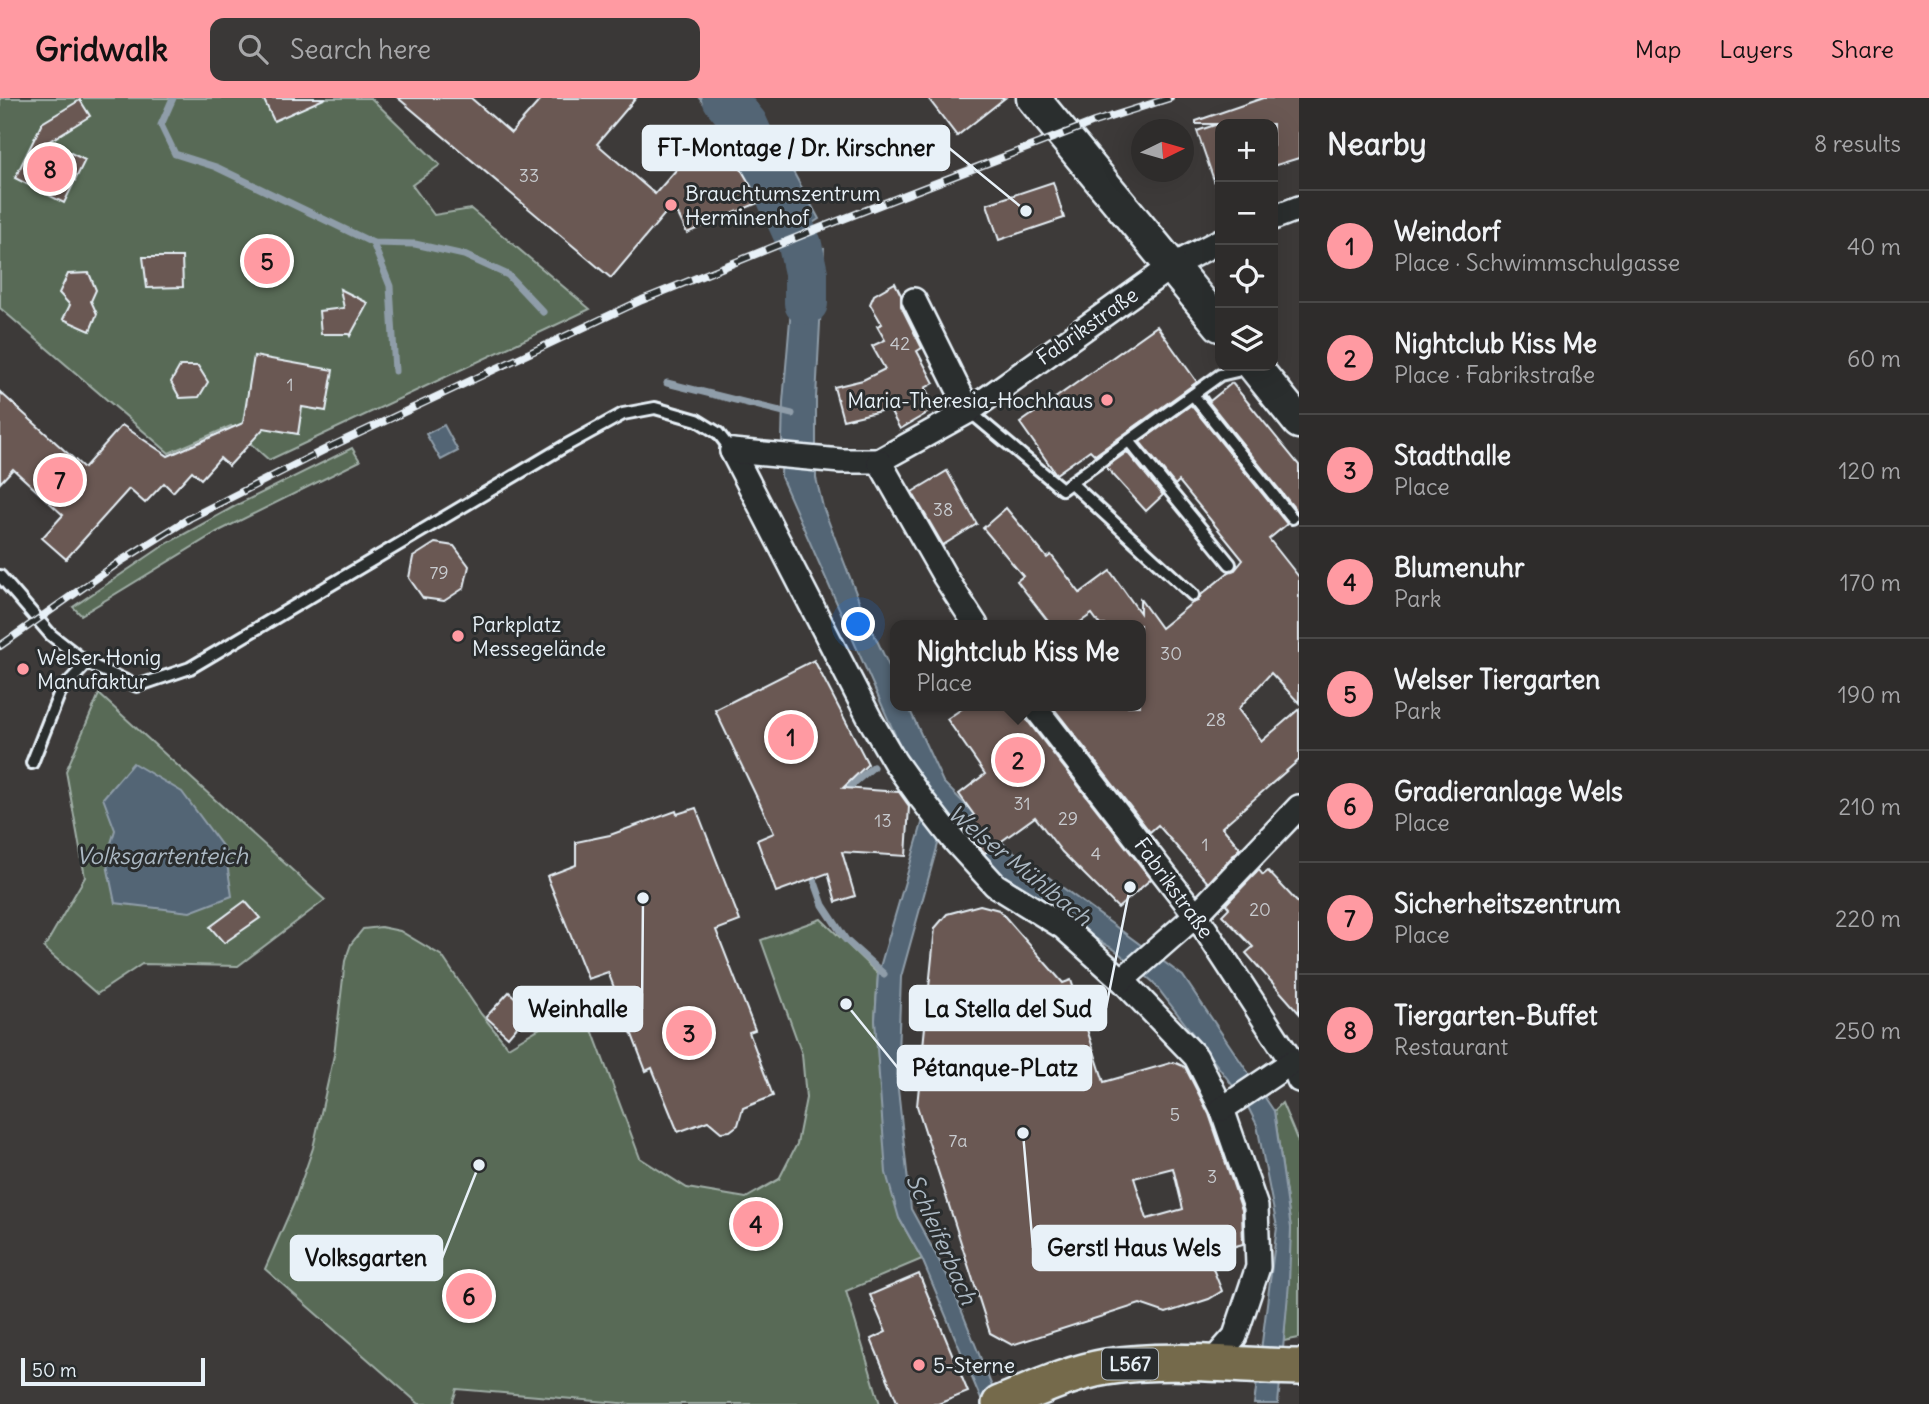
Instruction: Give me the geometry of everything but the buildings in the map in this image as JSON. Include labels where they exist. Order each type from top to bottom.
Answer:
[{"type":"main road","points":[[1033,98],[1215,319]]},
{"type":"main road","points":[[1258,371],[1299,422]]},
{"type":"main road","name":"L567","points":[[1005,1402],[1103,1368],[1157,1361],[1295,1367]]},
{"type":"street","points":[[1278,216],[1299,208]]},
{"type":"street","name":"Fabrikstraße","points":[[879,461],[969,411],[1172,266],[1215,244]]},
{"type":"street","points":[[914,300],[969,411]]},
{"type":"street","points":[[732,451],[841,461],[879,461],[973,620]]},
{"type":"street","points":[[732,451],[871,721],[895,762],[951,838],[995,885],[1063,927],[1127,976],[1231,1103],[1256,1207],[1258,1267],[1235,1336],[1212,1362]]},
{"type":"street","name":"Fabrikstraße","points":[[1038,711],[1196,915],[1290,1072]]},
{"type":"street","points":[[1127,976],[1196,915],[1299,807]]},
{"type":"street","points":[[1231,1103],[1290,1072]]},
{"type":"lane","points":[[969,411],[1062,489],[1220,375],[1237,371]]},
{"type":"lane","points":[[1193,395],[1292,518]]},
{"type":"lane","points":[[0,576],[51,635],[87,663],[137,686],[190,668],[623,414],[655,408],[697,420],[718,433],[732,451]]},
{"type":"lane","points":[[1129,441],[1230,564]]},
{"type":"lane","points":[[1071,483],[1193,595]]},
{"type":"lane","points":[[32,763],[60,692],[87,663]]},
{"type":"green space","points":[[0,98],[371,98],[440,165],[412,185],[434,215],[471,209],[590,309],[269,460],[231,426],[169,453],[0,308]]},
{"type":"green space","points":[[352,448],[360,461],[217,532],[81,615],[73,607],[166,544]]},
{"type":"green space","points":[[99,694],[325,900],[238,966],[142,964],[97,994],[44,948],[85,877],[66,771]]},
{"type":"green space","points":[[821,919],[878,974],[875,1020],[899,1218],[922,1259],[846,1291],[880,1404],[631,1404],[457,1389],[452,1404],[419,1404],[265,1269],[294,1203],[313,1148],[334,1055],[345,961],[351,944],[363,929],[381,927],[400,931],[442,956],[481,1014],[508,1047],[582,1003],[640,1158],[687,1188],[746,1198],[779,1179],[797,1144],[806,1098],[802,1054],[761,940]]},
{"type":"green space","points":[[1282,1103],[1299,1144],[1299,1338],[1284,1341],[1291,1228],[1274,1111]]},
{"type":"water","points":[[699,98],[750,98],[756,104],[819,219],[781,243],[824,248],[816,398],[816,478],[823,507],[861,606],[890,668],[890,711],[910,711],[943,782],[1006,846],[1183,976],[1274,1111],[1291,1228],[1278,1404],[1254,1404],[1277,1227],[1257,1125],[1246,1103],[1153,982],[1115,950],[1031,900],[953,830],[945,819],[901,977],[897,1080],[911,1209],[948,1277],[999,1404],[983,1404],[922,1259],[899,1218],[886,1173],[875,1020],[878,974],[930,796],[900,746],[781,477],[783,402],[794,273],[733,137]]},
{"type":"water","points":[[444,425],[458,451],[441,460],[426,434]]},
{"type":"water","name":"Volksgartenteich","points":[[133,763],[182,792],[225,850],[232,896],[190,912],[115,903],[106,860],[115,830],[103,798]]},
{"type":"waterway","points":[[173,98],[161,125],[175,154],[216,167],[373,243],[415,244],[464,255],[508,275],[543,312]]},
{"type":"waterway","name":"Welser Mühlbach","points":[[724,98],[746,125],[800,245],[806,273],[806,303]]},
{"type":"waterway","points":[[373,243],[390,286],[395,371]]},
{"type":"waterway","points":[[667,383],[792,414]]},
{"type":"waterway","points":[[842,793],[873,767]]},
{"type":"waterway","points":[[811,871],[823,905],[846,940],[884,974]]},
{"type":"railway","points":[[0,646],[121,561],[190,518],[330,447],[642,300],[1094,122],[1170,98]]},
{"type":"place","name":"Tiergarten-Buffet","points":[[50,169]]},
{"type":"place","name":"Brauchtumszentrum Herminenhof","points":[[671,205]]},
{"type":"place","name":"FT-Montage / Dr. Kirschner","points":[[1026,211]]},
{"type":"place","name":"Welser Tiergarten","points":[[267,261]]},
{"type":"place","name":"Maria-Theresia-Hochhaus","points":[[1107,400]]},
{"type":"place","name":"Sicherheitszentrum","points":[[60,480]]},
{"type":"place","name":"Parkplatz Messegelände","points":[[458,636]]},
{"type":"place","name":"Welser Honig Manufaktur","points":[[23,669]]},
{"type":"place","name":"Weindorf","points":[[791,737]]},
{"type":"place","name":"Nightclub Kiss Me","points":[[1018,760]]},
{"type":"place","name":"La Stella del Sud","points":[[1130,887]]},
{"type":"place","name":"Weinhalle","points":[[643,898]]},
{"type":"place","name":"Pétanque-PLatz","points":[[846,1004]]},
{"type":"place","name":"Stadthalle","points":[[689,1033]]},
{"type":"place","name":"Gerstl Haus Wels","points":[[1023,1133]]},
{"type":"place","name":"Volksgarten","points":[[479,1165]]},
{"type":"place","name":"Blumenuhr","points":[[756,1224]]},
{"type":"place","name":"Gradieranlage Wels","points":[[469,1296]]},
{"type":"place","name":"5-Sterne","points":[[919,1365]]},
{"type":"water label","name":"Schleiferbach","points":[[942,1239]]}]
